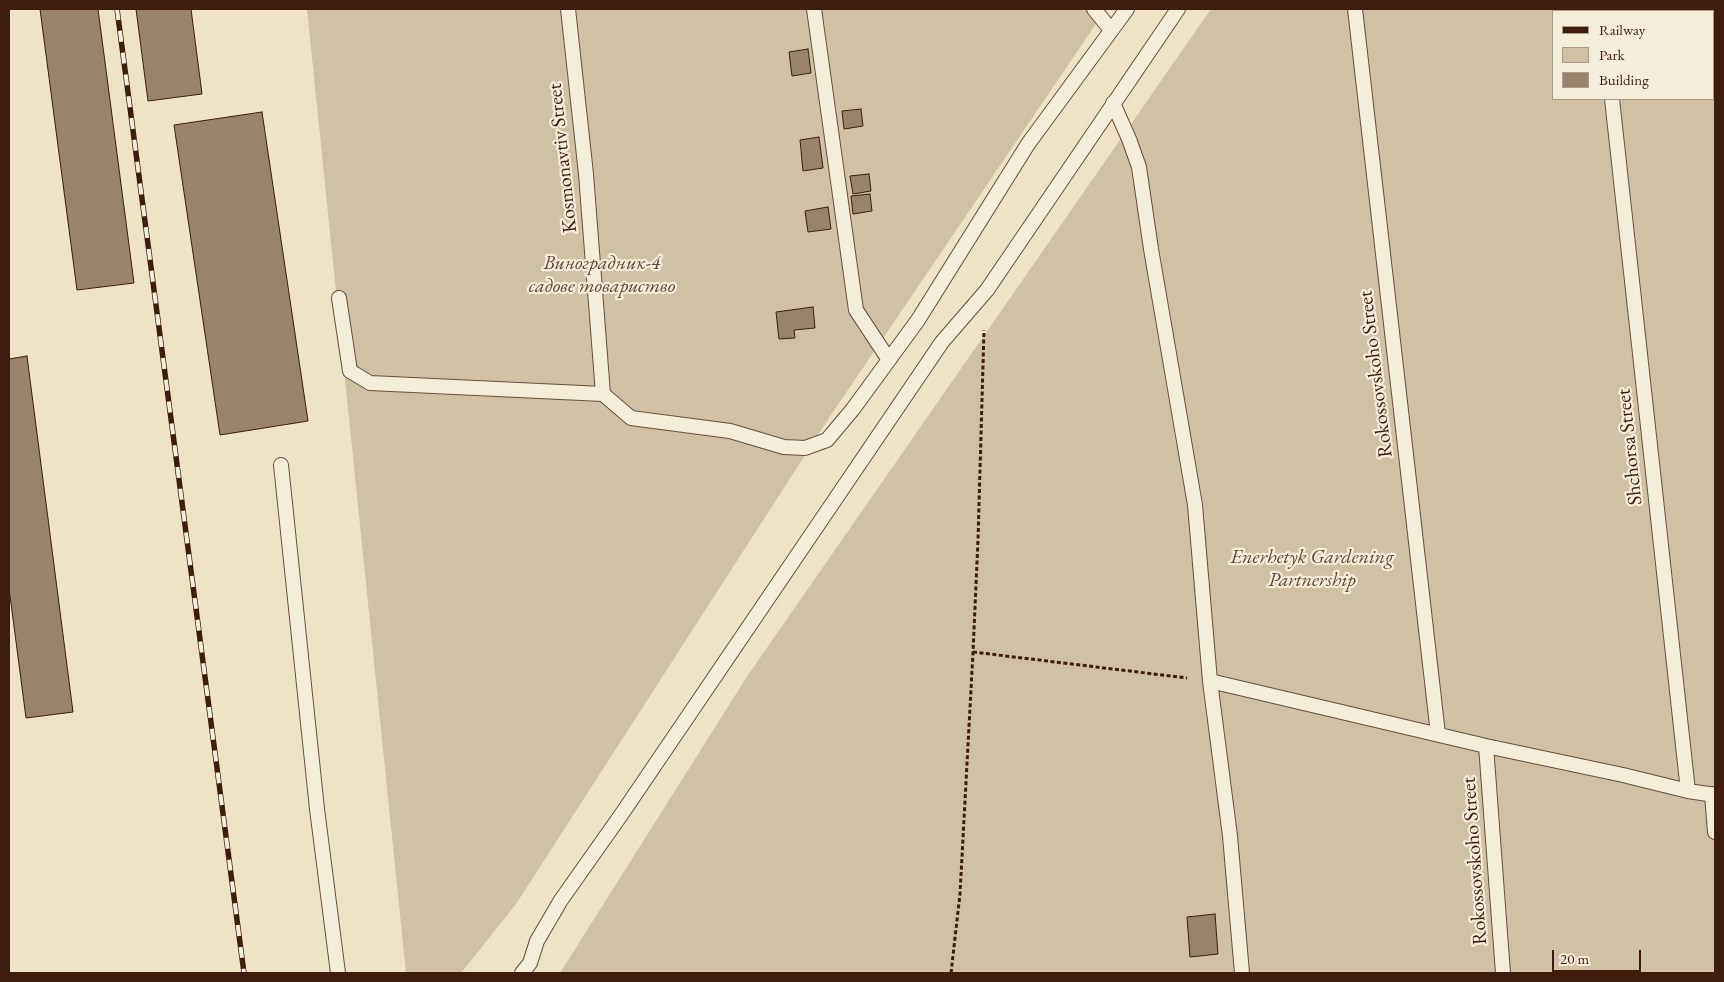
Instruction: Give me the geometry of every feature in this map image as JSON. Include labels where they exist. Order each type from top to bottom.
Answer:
[{"type":"lane","name":"Kosmonavtiv Street","points":[[568,9],[586,174],[603,394]]},
{"type":"lane","points":[[814,9],[856,310],[890,360]]},
{"type":"lane","points":[[1094,9],[1111,30]]},
{"type":"lane","points":[[339,298],[350,371],[370,383],[603,394],[631,418],[730,431],[784,447],[805,448],[827,440],[853,409],[918,320],[1028,144],[1127,9]]},
{"type":"lane","points":[[522,973],[530,963],[537,941],[561,900],[621,815],[942,342],[987,290],[1112,103],[1178,9]]},
{"type":"lane","name":"Rokossovskoho Street","points":[[1355,9],[1438,734]]},
{"type":"lane","name":"Shchorsa Street","points":[[1612,100],[1688,791]]},
{"type":"lane","points":[[1112,103],[1130,139],[1138,166],[1150,249],[1195,505],[1210,681],[1230,836],[1242,973]]},
{"type":"lane","points":[[281,466],[317,809],[338,973]]},
{"type":"lane","points":[[1210,681],[1486,746],[1688,791],[1714,794],[1715,832]]},
{"type":"lane","name":"Rokossovskoho Street","points":[[1486,746],[1503,973]]},
{"type":"path","points":[[951,973],[960,894],[973,652],[984,326]]},
{"type":"path","points":[[973,652],[1210,681]]},
{"type":"green space","name":"Виноградник-4 садове товариство","points":[[307,9],[1106,9],[829,418],[516,904],[461,973],[406,973]]},
{"type":"green space","name":"Enerhetyk Gardening Partnership","points":[[1211,9],[1715,9],[1715,973],[560,973],[748,675]]},
{"type":"building","points":[[40,9],[98,9],[134,283],[77,290]]},
{"type":"building","points":[[136,9],[191,9],[202,94],[148,101]]},
{"type":"building","points":[[808,49],[811,73],[792,76],[789,52]]},
{"type":"building","points":[[861,109],[863,126],[844,129],[842,111]]},
{"type":"building","points":[[262,112],[308,421],[220,435],[174,125]]},
{"type":"building","points":[[819,137],[823,168],[803,171],[800,140]]},
{"type":"building","points":[[869,174],[871,191],[853,194],[850,176]]},
{"type":"building","points":[[870,194],[872,211],[853,214],[851,196]]},
{"type":"building","points":[[828,207],[831,229],[808,232],[805,211]]},
{"type":"building","points":[[813,307],[815,328],[794,330],[795,338],[779,339],[776,312]]},
{"type":"building","points":[[27,356],[73,712],[26,718],[9,588],[9,359]]},
{"type":"building","points":[[1215,914],[1218,954],[1190,957],[1187,917]]},
{"type":"railway","points":[[117,9],[244,973]]}]
